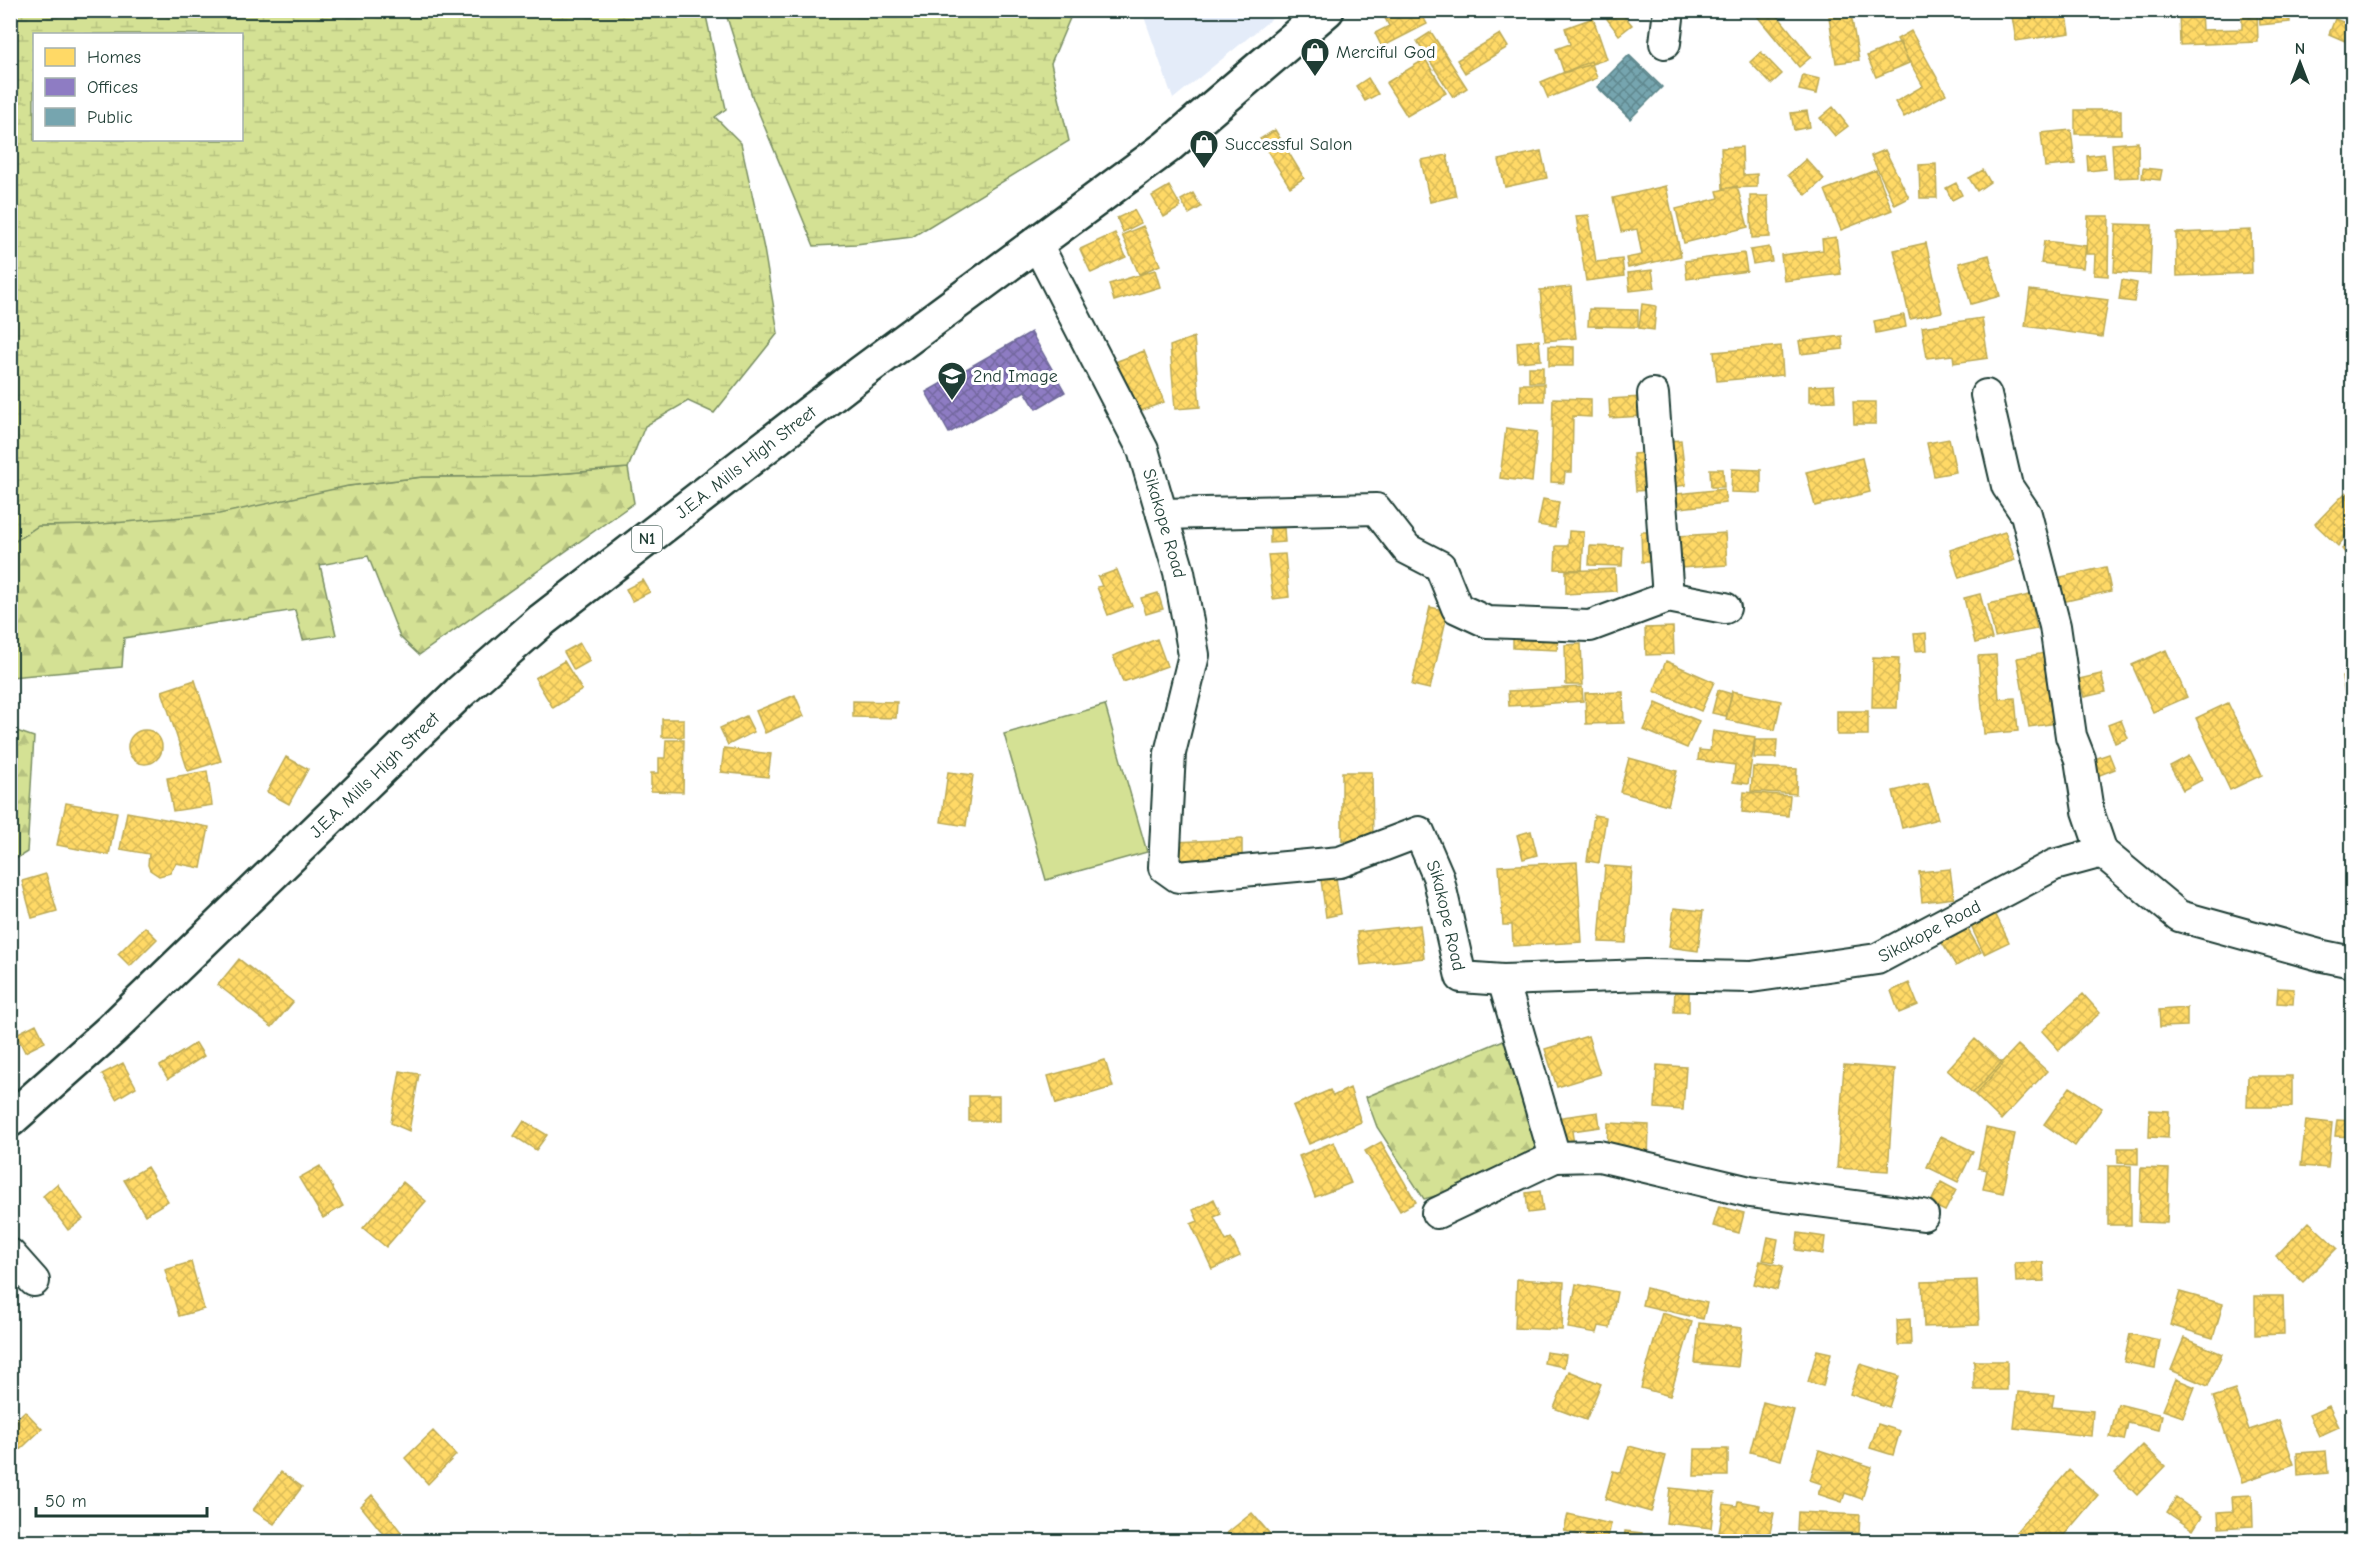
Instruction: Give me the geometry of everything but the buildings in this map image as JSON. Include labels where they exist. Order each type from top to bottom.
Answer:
[{"type":"highway","name":"J.E.A. Mills High Street","points":[[10,1120],[111,1030],[459,693],[542,620],[861,373],[1167,147],[1327,10]]},
{"type":"street","points":[[1665,43],[1669,10]]},
{"type":"street","name":"Sikakope Road","points":[[1037,244],[1143,450],[1179,572],[1194,655],[1170,753],[1164,867],[1178,877],[1340,862],[1419,832],[1438,876],[1461,977],[1503,980],[1645,975],[1751,977],[1877,959],[2054,865],[2102,852]]},
{"type":"street","points":[[1653,394],[1668,597]]},
{"type":"street","points":[[1986,395],[2007,486],[2026,514],[2055,626],[2070,736],[2080,759],[2088,811],[2102,852],[2179,916],[2352,962]]},
{"type":"street","points":[[1162,514],[1376,509],[1407,549],[1440,566],[1457,608],[1487,622],[1590,626],[1668,597],[1725,608]]},
{"type":"street","points":[[1503,980],[1555,1157]]},
{"type":"street","points":[[1437,1213],[1555,1157],[1599,1156],[1750,1192],[1923,1215]]},
{"type":"street","points":[[10,1254],[34,1281]]},
{"type":"shaded area","points":[[1142,10],[1281,11],[1173,99]]},
{"type":"green space","points":[[11,10],[705,11],[726,109],[715,117],[741,143],[764,249],[778,333],[714,413],[688,401],[645,426],[628,468],[531,476],[422,477],[348,486],[219,514],[90,525],[38,526],[11,544]]},
{"type":"green space","points":[[725,11],[1073,11],[1051,63],[1069,141],[912,237],[856,244],[814,246],[753,99]]},
{"type":"green space","points":[[628,468],[634,503],[419,655],[400,637],[368,556],[320,565],[336,635],[303,640],[295,610],[124,638],[122,667],[11,677],[11,544],[38,526],[90,525],[422,477],[531,476]]},
{"type":"green space","points":[[1105,705],[1147,852],[1046,880],[1004,734]]},
{"type":"green space","points":[[11,729],[34,737],[27,852],[11,862]]},
{"type":"green space","points":[[1506,1039],[1547,1147],[1491,1181],[1424,1199],[1377,1127],[1366,1097]]},
{"type":"place","name":"Merciful God","points":[[1315,78]]},
{"type":"place","name":"Successful Salon","points":[[1204,170]]},
{"type":"place","name":"2nd Image","points":[[952,402]]}]
